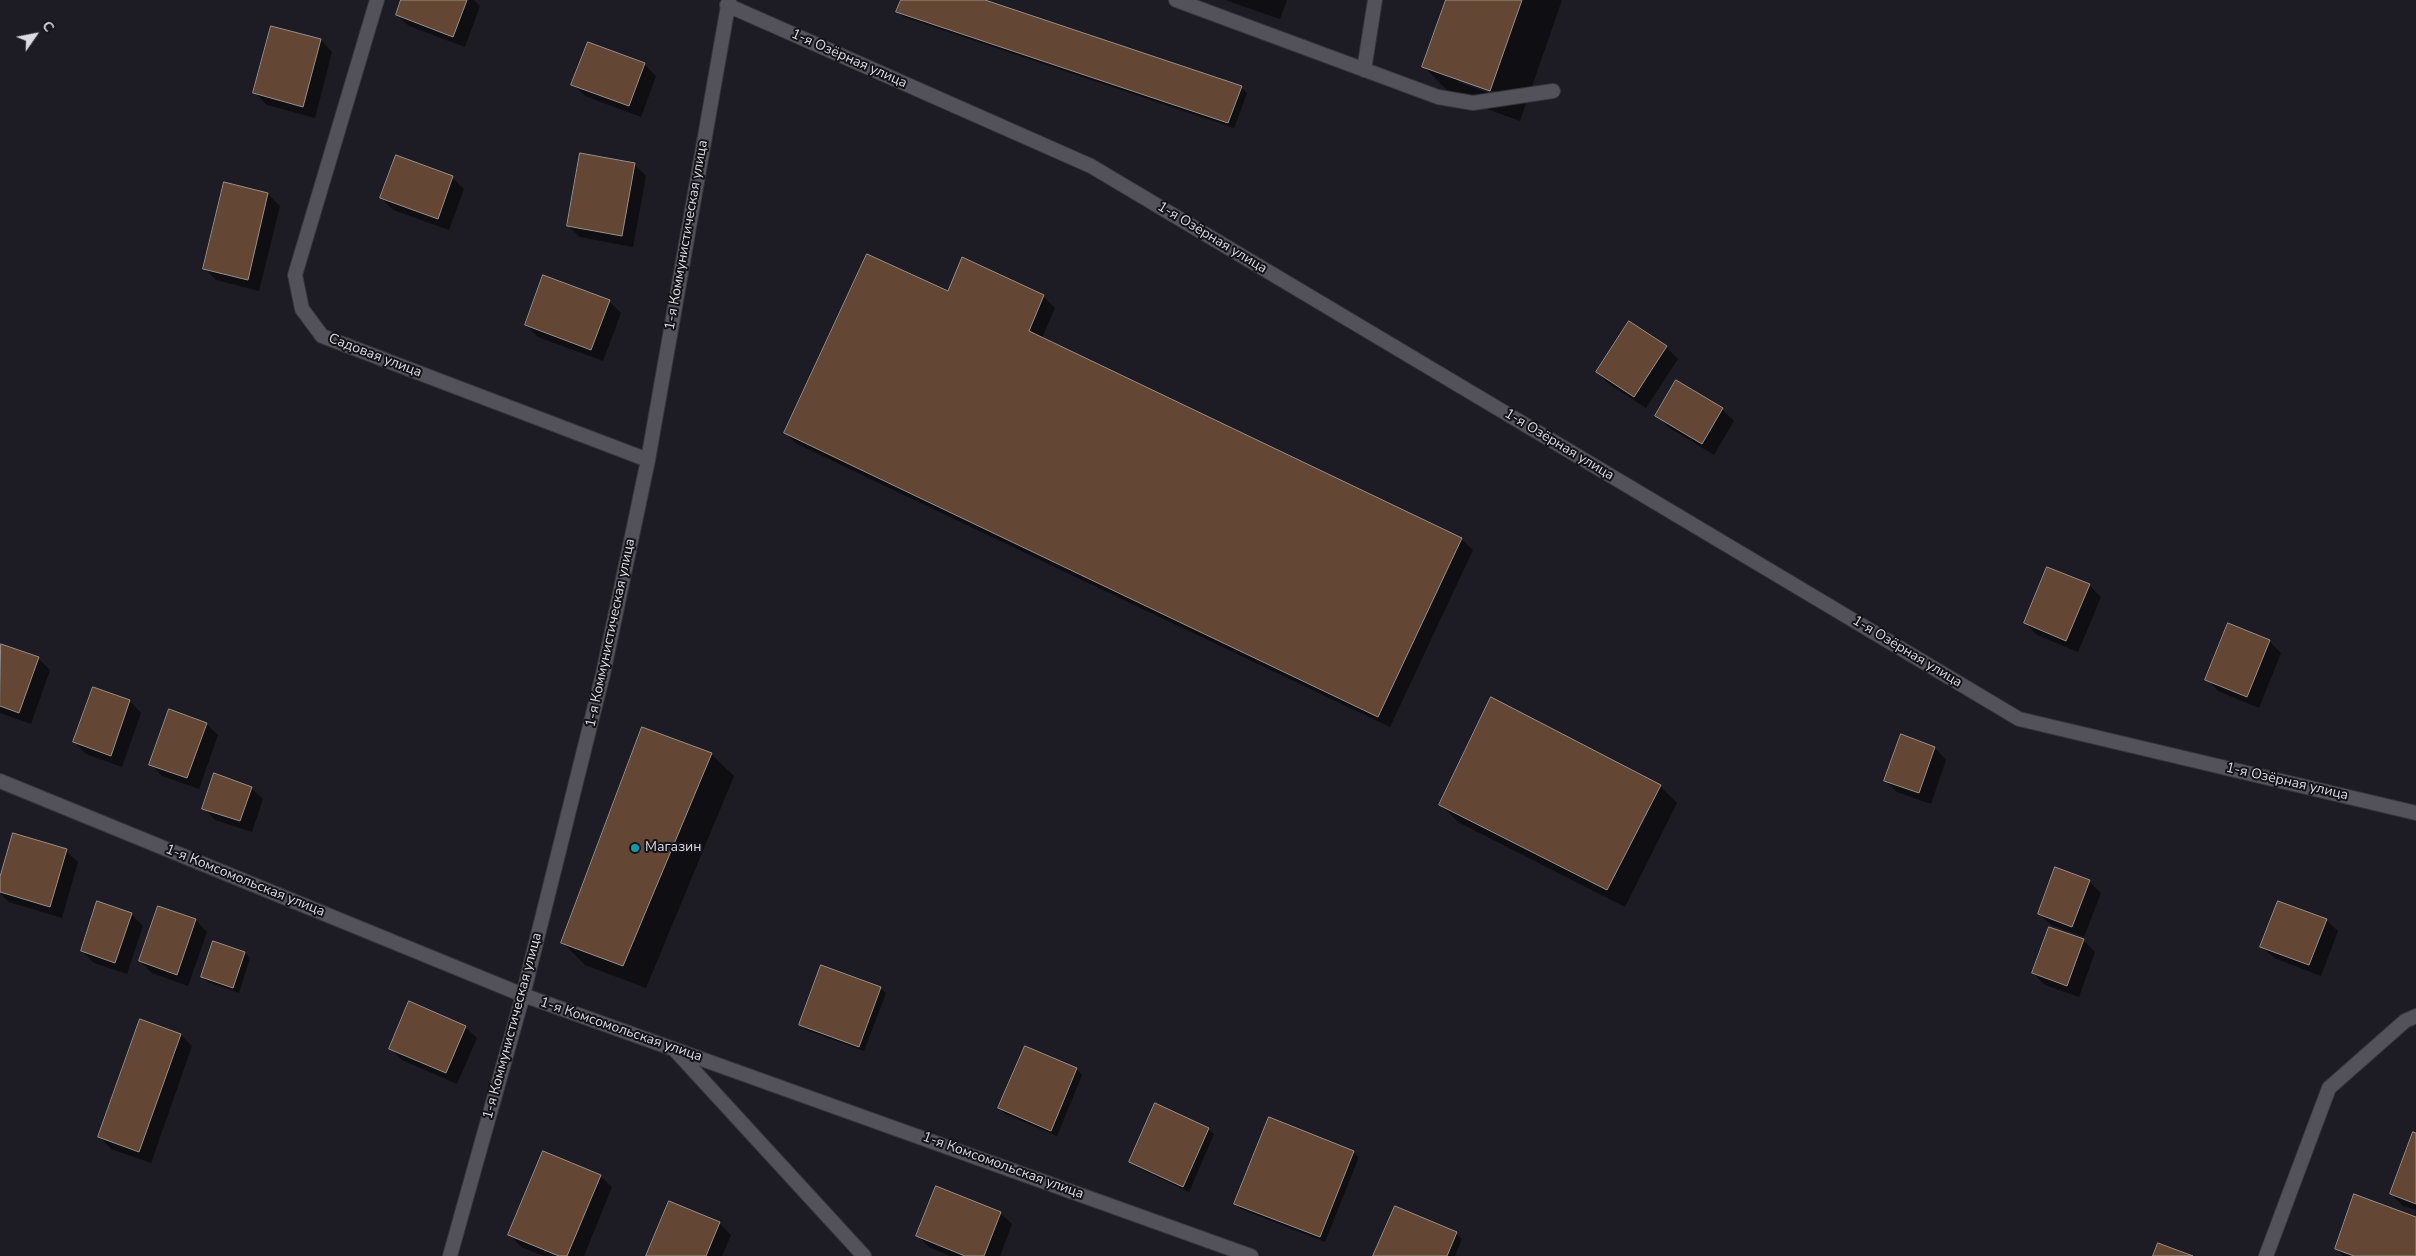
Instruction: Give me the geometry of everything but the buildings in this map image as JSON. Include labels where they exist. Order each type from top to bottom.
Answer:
[{"type":"street","name":"Садовая улица","points":[[377,0],[295,275],[302,309],[322,336],[648,460]]},
{"type":"street","points":[[1176,0],[1438,97],[1473,103],[1553,91]]},
{"type":"street","points":[[1364,70],[1375,0]]},
{"type":"street","name":"1-я Коммунистическая улица","points":[[450,1256],[523,995],[603,674],[648,460],[728,2]]},
{"type":"street","name":"1-я Озёрная улица","points":[[728,2],[1091,166],[2019,719],[2416,813]]},
{"type":"street","name":"1-я Комсомольская улица","points":[[0,781],[523,995],[1251,1256]]},
{"type":"street","points":[[2266,1256],[2329,1088],[2405,1022],[2416,1016]]},
{"type":"street","points":[[672,1047],[864,1256]]},
{"type":"place","name":"Магазин","points":[[635,848]]}]
